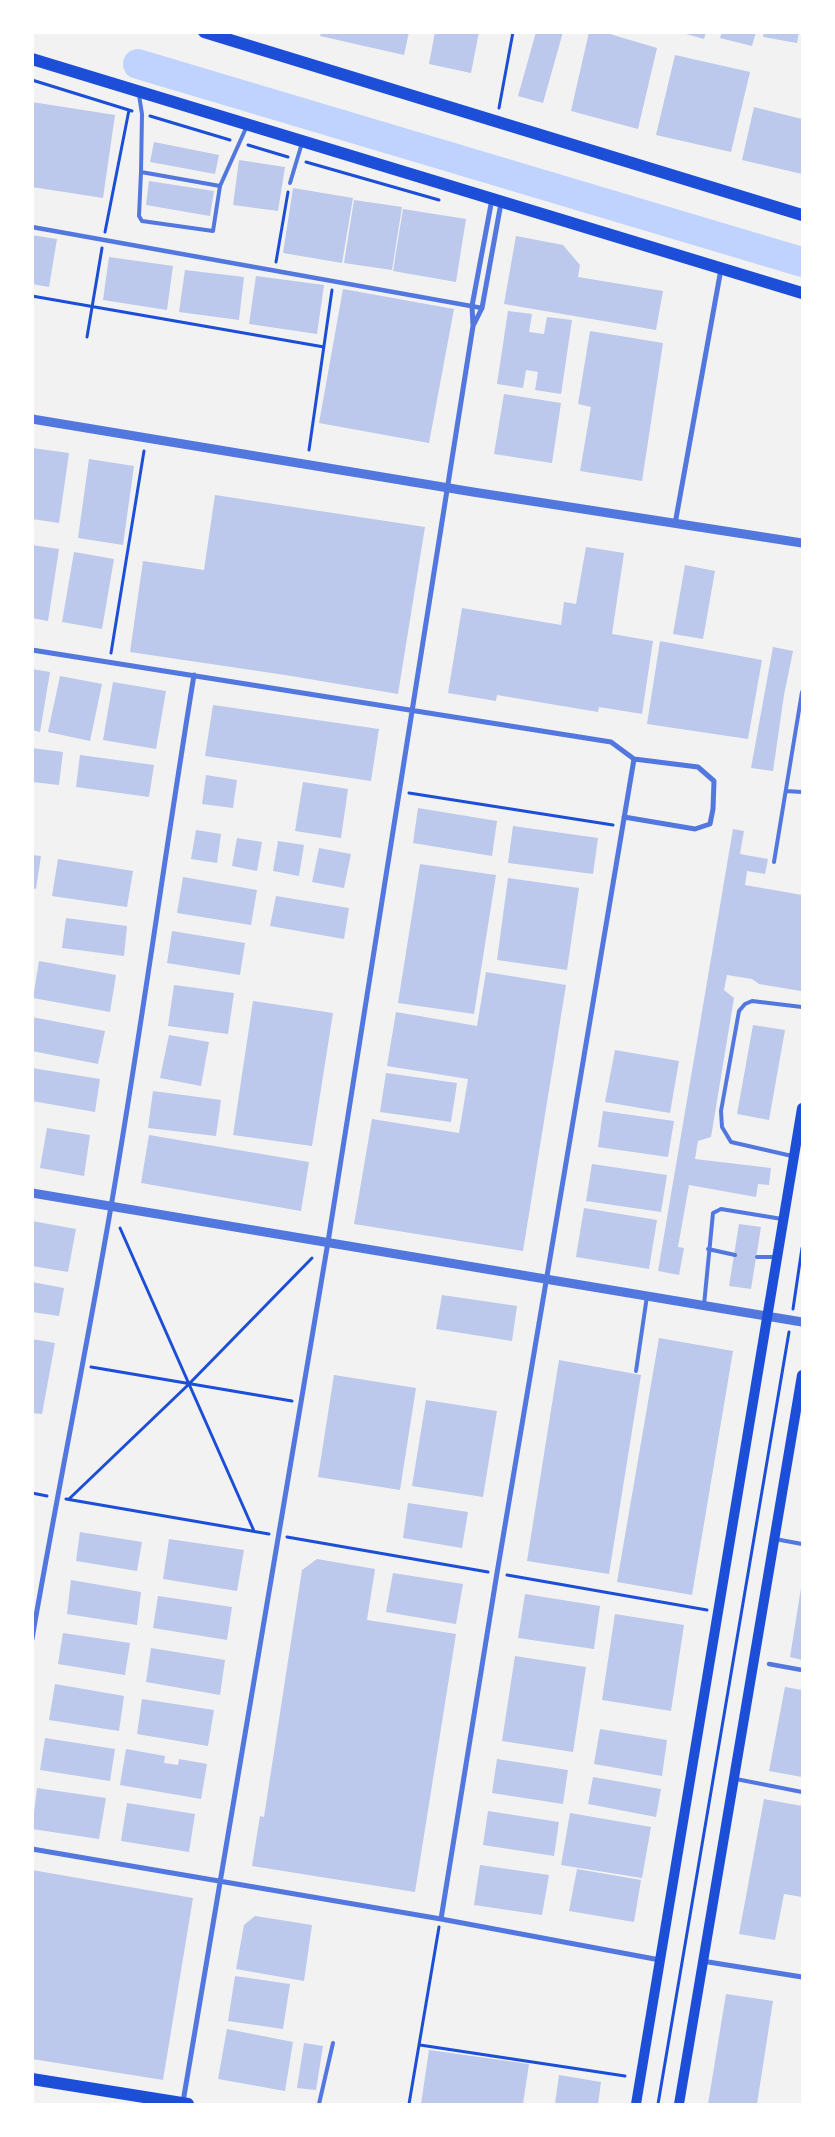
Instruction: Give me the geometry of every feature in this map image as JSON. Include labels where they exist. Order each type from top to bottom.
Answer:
[{"type":"main road","points":[[204,32],[802,214]]},
{"type":"main road","points":[[32,60],[138,90],[802,293]]},
{"type":"main road","points":[[636,2104],[802,1108]]},
{"type":"main road","points":[[679,2104],[802,1375]]},
{"type":"main road","points":[[32,2079],[185,2104]]},
{"type":"street","points":[[185,2104],[414,711],[473,326],[472,306],[497,200]]},
{"type":"street","points":[[473,326],[482,308],[497,200]]},
{"type":"street","points":[[32,227],[482,308]]},
{"type":"street","points":[[675,524],[721,268]]},
{"type":"street","points":[[32,419],[448,488],[802,543]]},
{"type":"street","points":[[32,650],[611,742],[634,758],[698,767],[714,781],[713,809],[710,824],[695,829],[624,818]]},
{"type":"street","points":[[32,1639],[56,1498],[83,1365],[111,1206],[194,675]]},
{"type":"street","points":[[441,1919],[634,758]]},
{"type":"street","points":[[32,1193],[802,1322]]},
{"type":"street","points":[[769,1664],[802,1670]]},
{"type":"street","points":[[32,1849],[441,1919],[660,1960]]},
{"type":"street","points":[[702,1961],[802,1977]]},
{"type":"lane","points":[[138,90],[142,114],[139,216],[142,222],[212,231],[220,186],[247,124]]},
{"type":"lane","points":[[290,183],[303,141]]},
{"type":"lane","points":[[141,172],[220,186]]},
{"type":"lane","points":[[774,862],[802,692]]},
{"type":"lane","points":[[786,791],[802,792]]},
{"type":"lane","points":[[794,1157],[731,1142],[722,1127],[721,1111],[738,1011],[752,1001],[802,1007]]},
{"type":"lane","points":[[704,1305],[708,1249],[713,1214],[716,1210],[721,1209],[784,1219]]},
{"type":"lane","points":[[708,1249],[735,1255]]},
{"type":"lane","points":[[757,1258],[778,1258]]},
{"type":"lane","points":[[636,1371],[647,1295]]},
{"type":"lane","points":[[775,1540],[802,1544]]},
{"type":"lane","points":[[734,1779],[802,1792]]},
{"type":"lane","points":[[319,2104],[332,2042]]},
{"type":"path","points":[[495,120],[513,32]]},
{"type":"path","points":[[32,80],[297,160],[441,200]]},
{"type":"path","points":[[87,337],[129,110]]},
{"type":"path","points":[[274,270],[290,183]]},
{"type":"path","points":[[308,450],[333,281]]},
{"type":"path","points":[[32,296],[324,347]]},
{"type":"path","points":[[110,662],[144,452]]},
{"type":"path","points":[[400,792],[623,826]]},
{"type":"path","points":[[120,1228],[254,1531]]},
{"type":"path","points":[[658,2104],[802,1248]]},
{"type":"path","points":[[69,1499],[188,1384],[312,1258]]},
{"type":"path","points":[[83,1365],[301,1402]]},
{"type":"path","points":[[32,1493],[718,1612]]},
{"type":"path","points":[[410,2104],[441,1919]]},
{"type":"path","points":[[420,2045],[625,2076]]},
{"type":"building","points":[[321,32],[409,32],[404,55],[320,36]]},
{"type":"building","points":[[435,32],[479,32],[471,73],[429,64]]},
{"type":"building","points":[[536,32],[563,32],[543,103],[518,96]]},
{"type":"building","points":[[589,32],[603,32],[657,48],[638,129],[571,111]]},
{"type":"building","points":[[679,32],[706,32],[704,39]]},
{"type":"building","points":[[722,32],[756,32],[752,46],[720,38]]},
{"type":"building","points":[[764,32],[799,32],[797,43],[763,37]]},
{"type":"building","points":[[675,55],[750,72],[731,152],[656,135]]},
{"type":"building","points":[[32,102],[115,115],[103,198],[32,187]]},
{"type":"building","points":[[754,107],[802,119],[802,174],[742,160]]},
{"type":"building","points":[[154,142],[219,155],[215,174],[150,162]]},
{"type":"building","points":[[239,160],[285,167],[278,211],[233,205]]},
{"type":"building","points":[[149,181],[214,191],[210,216],[146,205]]},
{"type":"building","points":[[293,188],[353,198],[342,263],[283,253]]},
{"type":"building","points":[[354,200],[402,207],[392,270],[344,263]]},
{"type":"building","points":[[403,209],[466,219],[456,282],[393,271]]},
{"type":"building","points":[[32,235],[57,239],[49,287],[32,284]]},
{"type":"building","points":[[516,236],[563,245],[580,265],[578,277],[663,291],[656,330],[504,304]]},
{"type":"building","points":[[109,257],[173,266],[167,310],[103,300]]},
{"type":"building","points":[[185,270],[244,277],[239,320],[179,312]]},
{"type":"building","points":[[256,276],[324,285],[317,334],[249,324]]},
{"type":"building","points":[[343,289],[454,309],[429,443],[319,423]]},
{"type":"building","points":[[508,311],[532,314],[529,332],[544,334],[547,317],[572,320],[561,394],[535,390],[538,372],[526,370],[523,388],[497,384]]},
{"type":"building","points":[[590,331],[663,343],[642,481],[580,471],[591,407],[578,404]]},
{"type":"building","points":[[504,394],[561,403],[552,463],[494,454]]},
{"type":"building","points":[[32,448],[69,453],[59,523],[32,519]]},
{"type":"building","points":[[89,459],[134,466],[123,545],[78,538]]},
{"type":"building","points":[[215,495],[425,527],[398,694],[130,652],[143,561],[204,570]]},
{"type":"building","points":[[32,545],[59,549],[48,621],[32,618]]},
{"type":"building","points":[[586,547],[624,553],[612,634],[653,641],[642,714],[599,707],[598,712],[497,695],[496,701],[448,693],[462,608],[561,625],[564,602],[576,604]]},
{"type":"building","points":[[74,552],[114,559],[102,629],[62,622]]},
{"type":"building","points":[[685,565],[715,571],[703,639],[673,634]]},
{"type":"building","points":[[660,641],[762,660],[748,739],[647,724]]},
{"type":"building","points":[[773,647],[793,651],[784,695],[773,771],[751,768]]},
{"type":"building","points":[[32,669],[50,672],[40,732],[32,730]]},
{"type":"building","points":[[60,676],[102,684],[90,741],[48,732]]},
{"type":"building","points":[[113,682],[166,691],[156,749],[103,740]]},
{"type":"building","points":[[213,705],[379,729],[371,781],[205,756]]},
{"type":"building","points":[[32,748],[63,752],[59,785],[32,782]]},
{"type":"building","points":[[80,755],[154,765],[149,797],[76,787]]},
{"type":"building","points":[[206,775],[237,780],[233,808],[202,804]]},
{"type":"building","points":[[303,782],[348,789],[341,838],[295,831]]},
{"type":"building","points":[[418,808],[497,821],[492,856],[413,843]]},
{"type":"building","points":[[513,826],[598,838],[593,874],[508,863]]},
{"type":"building","points":[[733,829],[744,831],[740,854],[768,859],[765,874],[747,871],[745,885],[802,895],[802,983],[801,991],[759,984],[752,979],[727,975],[724,990],[734,998],[711,1137],[698,1141],[695,1159],[771,1168],[769,1185],[758,1184],[756,1197],[689,1185],[678,1247],[684,1248],[679,1275],[658,1271]]},
{"type":"building","points":[[196,830],[221,834],[217,863],[191,859]]},
{"type":"building","points":[[237,838],[262,842],[257,871],[232,866]]},
{"type":"building","points":[[278,841],[304,845],[299,876],[273,871]]},
{"type":"building","points":[[319,848],[351,854],[344,888],[312,882]]},
{"type":"building","points":[[32,855],[41,856],[36,889],[32,888]]},
{"type":"building","points":[[58,859],[133,871],[127,907],[52,896]]},
{"type":"building","points":[[420,864],[496,875],[474,1014],[398,1003]]},
{"type":"building","points":[[183,877],[257,890],[251,925],[177,913]]},
{"type":"building","points":[[508,878],[579,888],[567,970],[497,960]]},
{"type":"building","points":[[276,896],[349,908],[344,939],[270,926]]},
{"type":"building","points":[[66,918],[127,926],[124,956],[62,948]]},
{"type":"building","points":[[172,931],[245,943],[240,975],[167,963]]},
{"type":"building","points":[[39,961],[116,975],[110,1012],[33,998]]},
{"type":"building","points":[[486,972],[566,985],[523,1251],[354,1224],[372,1119],[459,1133],[468,1079],[387,1066],[396,1012],[477,1026]]},
{"type":"building","points":[[174,985],[234,993],[228,1034],[168,1026]]},
{"type":"building","points":[[253,1001],[333,1013],[312,1146],[233,1135]]},
{"type":"building","points":[[32,1017],[105,1031],[98,1064],[32,1051]]},
{"type":"building","points":[[753,1025],[785,1030],[769,1120],[737,1114]]},
{"type":"building","points":[[169,1035],[209,1042],[201,1086],[160,1078]]},
{"type":"building","points":[[615,1050],[679,1061],[670,1113],[605,1102]]},
{"type":"building","points":[[32,1068],[100,1079],[95,1112],[32,1101]]},
{"type":"building","points":[[386,1073],[457,1083],[451,1122],[380,1112]]},
{"type":"building","points":[[153,1091],[221,1100],[216,1136],[148,1128]]},
{"type":"building","points":[[603,1111],[674,1121],[668,1157],[598,1147]]},
{"type":"building","points":[[47,1128],[90,1135],[84,1176],[40,1168]]},
{"type":"building","points":[[149,1135],[309,1162],[301,1211],[141,1183]]},
{"type":"building","points":[[592,1164],[667,1175],[661,1212],[586,1201]]},
{"type":"building","points":[[584,1208],[657,1220],[649,1269],[576,1257]]},
{"type":"building","points":[[32,1221],[76,1229],[68,1272],[32,1266]]},
{"type":"building","points":[[739,1224],[761,1227],[751,1289],[729,1286]]},
{"type":"building","points":[[32,1282],[64,1288],[59,1316],[32,1312]]},
{"type":"building","points":[[442,1295],[517,1306],[512,1341],[436,1329]]},
{"type":"building","points":[[659,1338],[733,1351],[692,1595],[617,1582]]},
{"type":"building","points":[[32,1339],[55,1343],[42,1414],[32,1413]]},
{"type":"building","points":[[559,1360],[641,1375],[609,1574],[527,1561]]},
{"type":"building","points":[[334,1375],[416,1388],[400,1490],[318,1477]]},
{"type":"building","points":[[426,1400],[497,1411],[483,1497],[412,1486]]},
{"type":"building","points":[[408,1503],[468,1512],[462,1548],[403,1538]]},
{"type":"building","points":[[80,1532],[142,1542],[137,1571],[76,1561]]},
{"type":"building","points":[[169,1539],[244,1550],[237,1591],[163,1579]]},
{"type":"building","points":[[317,1559],[375,1569],[367,1620],[456,1634],[415,1892],[252,1866],[260,1816],[264,1817],[302,1570]]},
{"type":"building","points":[[393,1573],[463,1584],[456,1624],[386,1612]]},
{"type":"building","points":[[71,1580],[141,1592],[137,1625],[67,1614]]},
{"type":"building","points":[[802,1588],[802,1660],[790,1657]]},
{"type":"building","points":[[525,1594],[600,1606],[594,1649],[518,1638]]},
{"type":"building","points":[[158,1596],[232,1607],[227,1640],[153,1628]]},
{"type":"building","points":[[615,1614],[684,1625],[671,1711],[602,1700]]},
{"type":"building","points":[[63,1633],[130,1643],[125,1675],[58,1664]]},
{"type":"building","points":[[151,1648],[225,1660],[220,1695],[146,1682]]},
{"type":"building","points":[[515,1656],[586,1667],[573,1752],[502,1741]]},
{"type":"building","points":[[55,1684],[124,1696],[119,1731],[49,1720]]},
{"type":"building","points":[[785,1687],[802,1690],[802,1777],[769,1771]]},
{"type":"building","points":[[142,1699],[214,1710],[208,1746],[137,1734]]},
{"type":"building","points":[[600,1729],[667,1740],[662,1776],[594,1764]]},
{"type":"building","points":[[45,1738],[115,1749],[110,1781],[40,1770]]},
{"type":"building","points":[[126,1749],[165,1756],[164,1763],[178,1765],[179,1759],[207,1764],[201,1799],[120,1785]]},
{"type":"building","points":[[497,1759],[568,1770],[563,1804],[492,1793]]},
{"type":"building","points":[[593,1777],[661,1789],[656,1817],[588,1804]]},
{"type":"building","points":[[37,1788],[106,1798],[99,1839],[32,1829]]},
{"type":"building","points":[[764,1799],[802,1806],[802,1897],[784,1894],[775,1940],[739,1934]]},
{"type":"building","points":[[127,1803],[195,1814],[189,1852],[121,1841]]},
{"type":"building","points":[[488,1811],[559,1822],[554,1856],[483,1845]]},
{"type":"building","points":[[570,1813],[651,1827],[642,1878],[561,1865]]},
{"type":"building","points":[[480,1865],[549,1875],[542,1915],[474,1905]]},
{"type":"building","points":[[577,1869],[641,1880],[634,1922],[569,1911]]},
{"type":"building","points":[[32,1870],[193,1898],[163,2080],[32,2059]]},
{"type":"building","points":[[255,1916],[312,1925],[304,1981],[236,1969],[244,1925]]},
{"type":"building","points":[[235,1976],[290,1984],[283,2029],[228,2021]]},
{"type":"building","points":[[726,1994],[773,2001],[757,2104],[708,2104]]},
{"type":"building","points":[[227,2029],[293,2042],[285,2091],[218,2079]]},
{"type":"building","points":[[304,2043],[323,2046],[316,2090],[297,2088]]},
{"type":"building","points":[[429,2050],[529,2064],[523,2104],[421,2104]]},
{"type":"building","points":[[559,2075],[601,2082],[598,2104],[555,2104]]},
{"type":"waterway","points":[[138,64],[802,262]]}]
